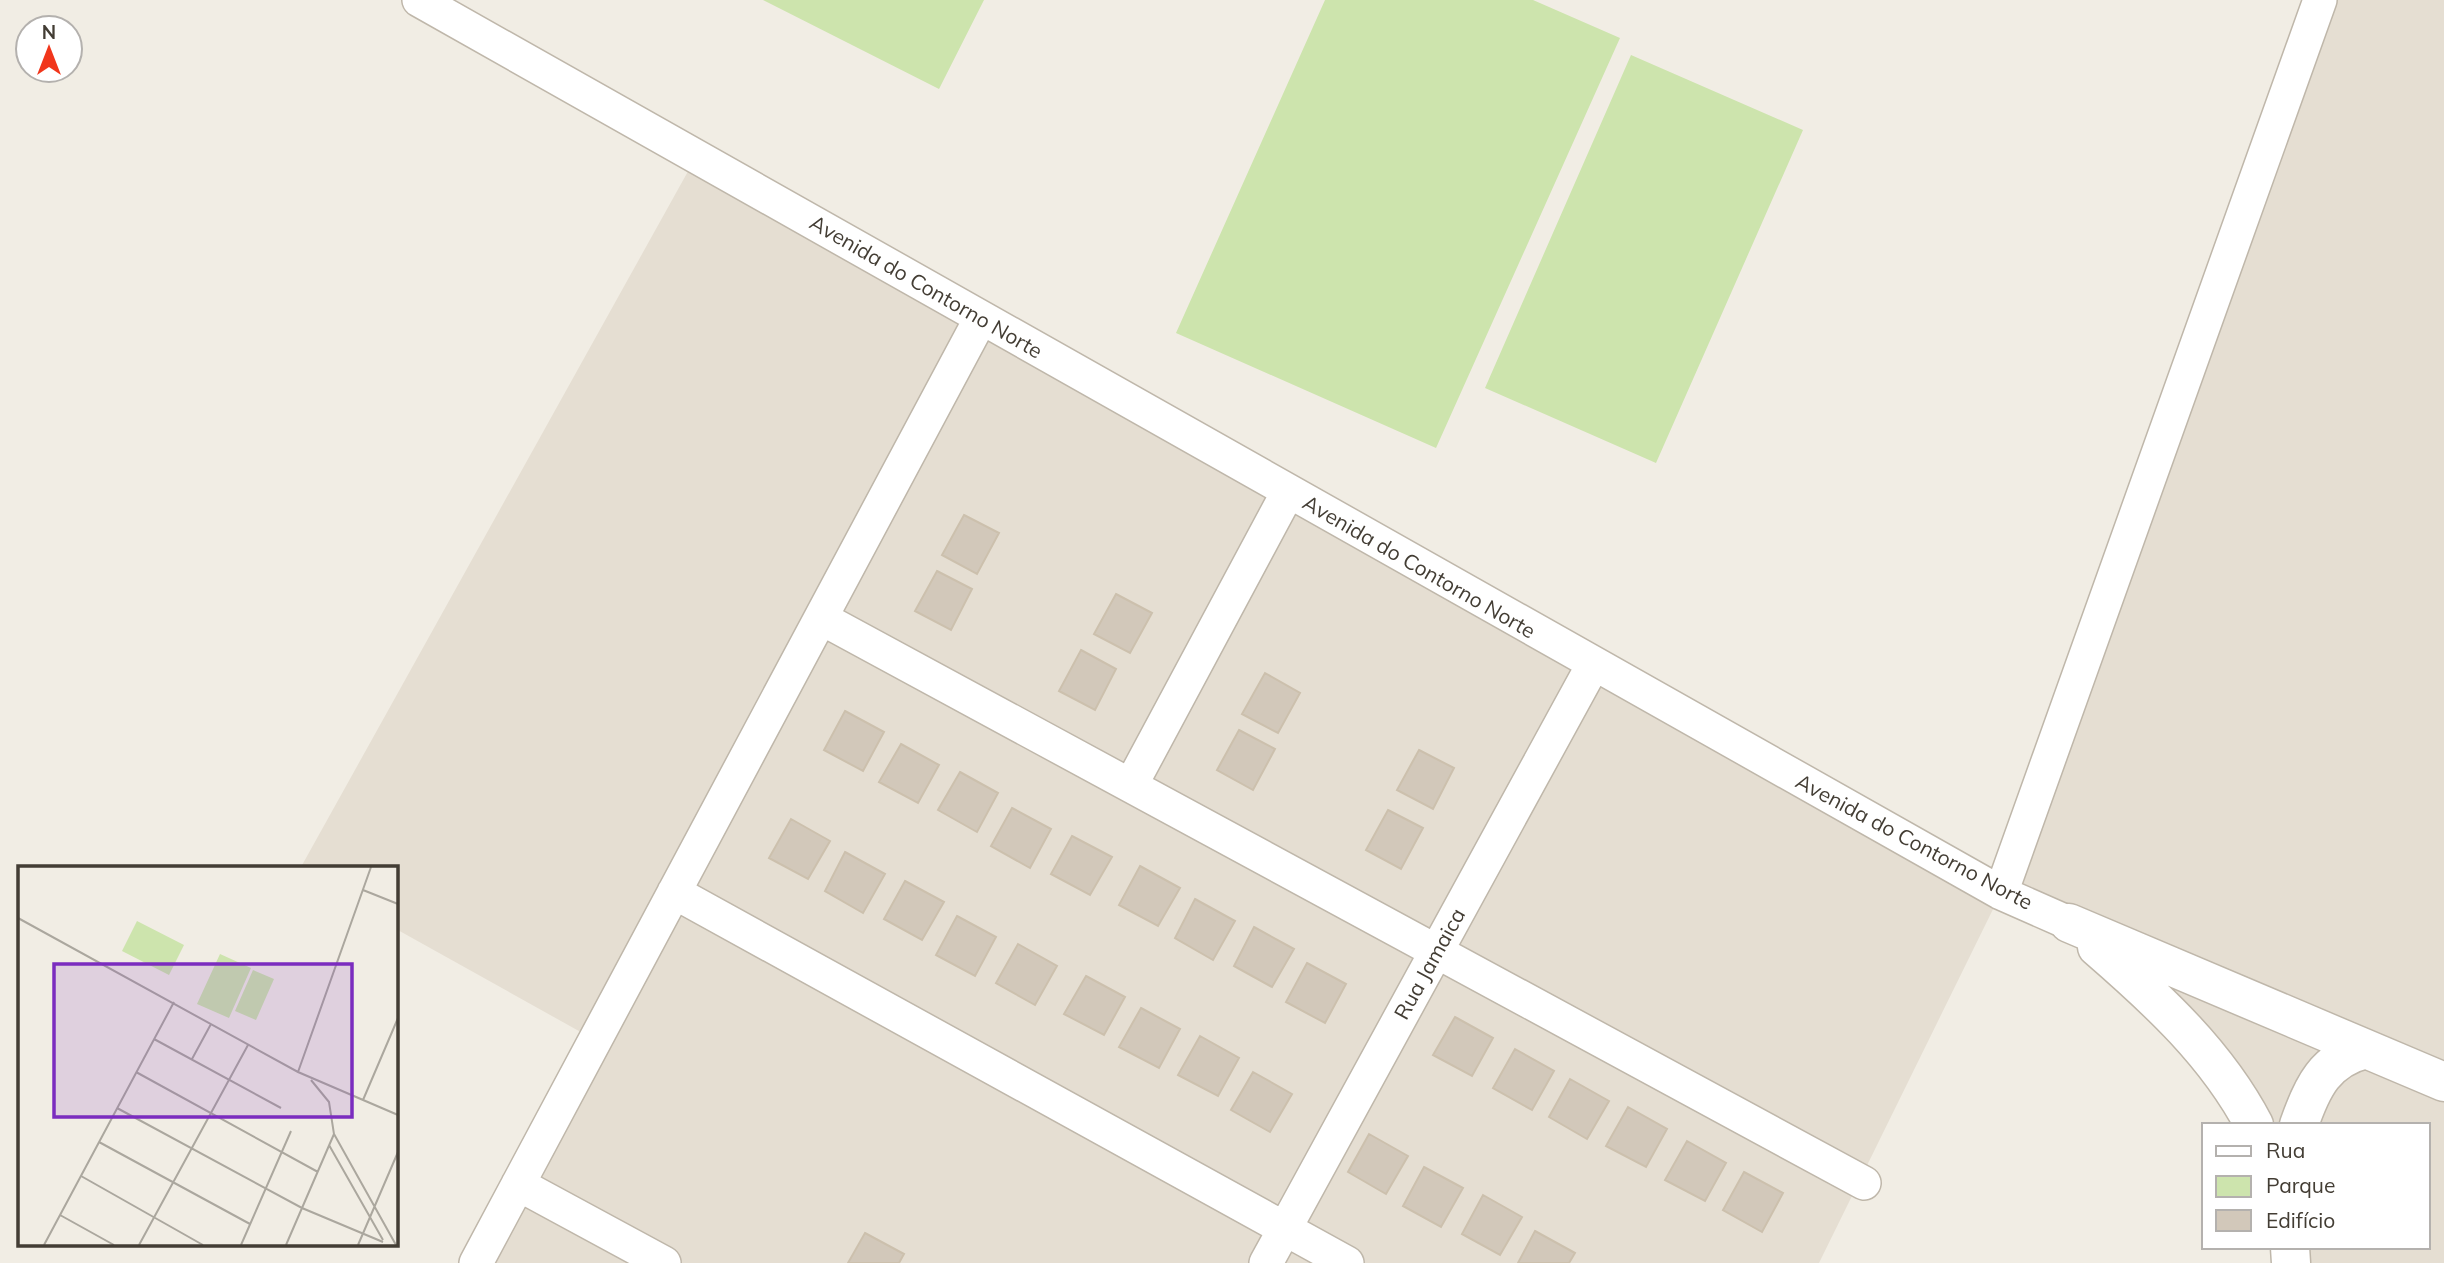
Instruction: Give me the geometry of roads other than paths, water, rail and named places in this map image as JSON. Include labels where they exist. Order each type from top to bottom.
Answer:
[{"type":"street","name":"Avenida do Contorno Norte","points":[[419,0],[1593,665],[2001,892],[2444,1082]]},
{"type":"street","points":[[2001,892],[2320,0]]},
{"type":"street","points":[[476,1263],[981,318]]},
{"type":"street","points":[[1131,785],[1288,492]]},
{"type":"street","points":[[821,618],[1864,1183]]},
{"type":"street","name":"Rua Jamaica","points":[[1266,1263],[1593,665]]},
{"type":"street","points":[[674,892],[1348,1263]]},
{"type":"street","points":[[2069,923],[2151,993],[2185,1029],[2240,1098],[2253,1123]]},
{"type":"street","points":[[2300,1123],[2315,1083],[2329,1066],[2349,1053],[2366,1049]]},
{"type":"street","points":[[518,1184],[664,1263]]}]
